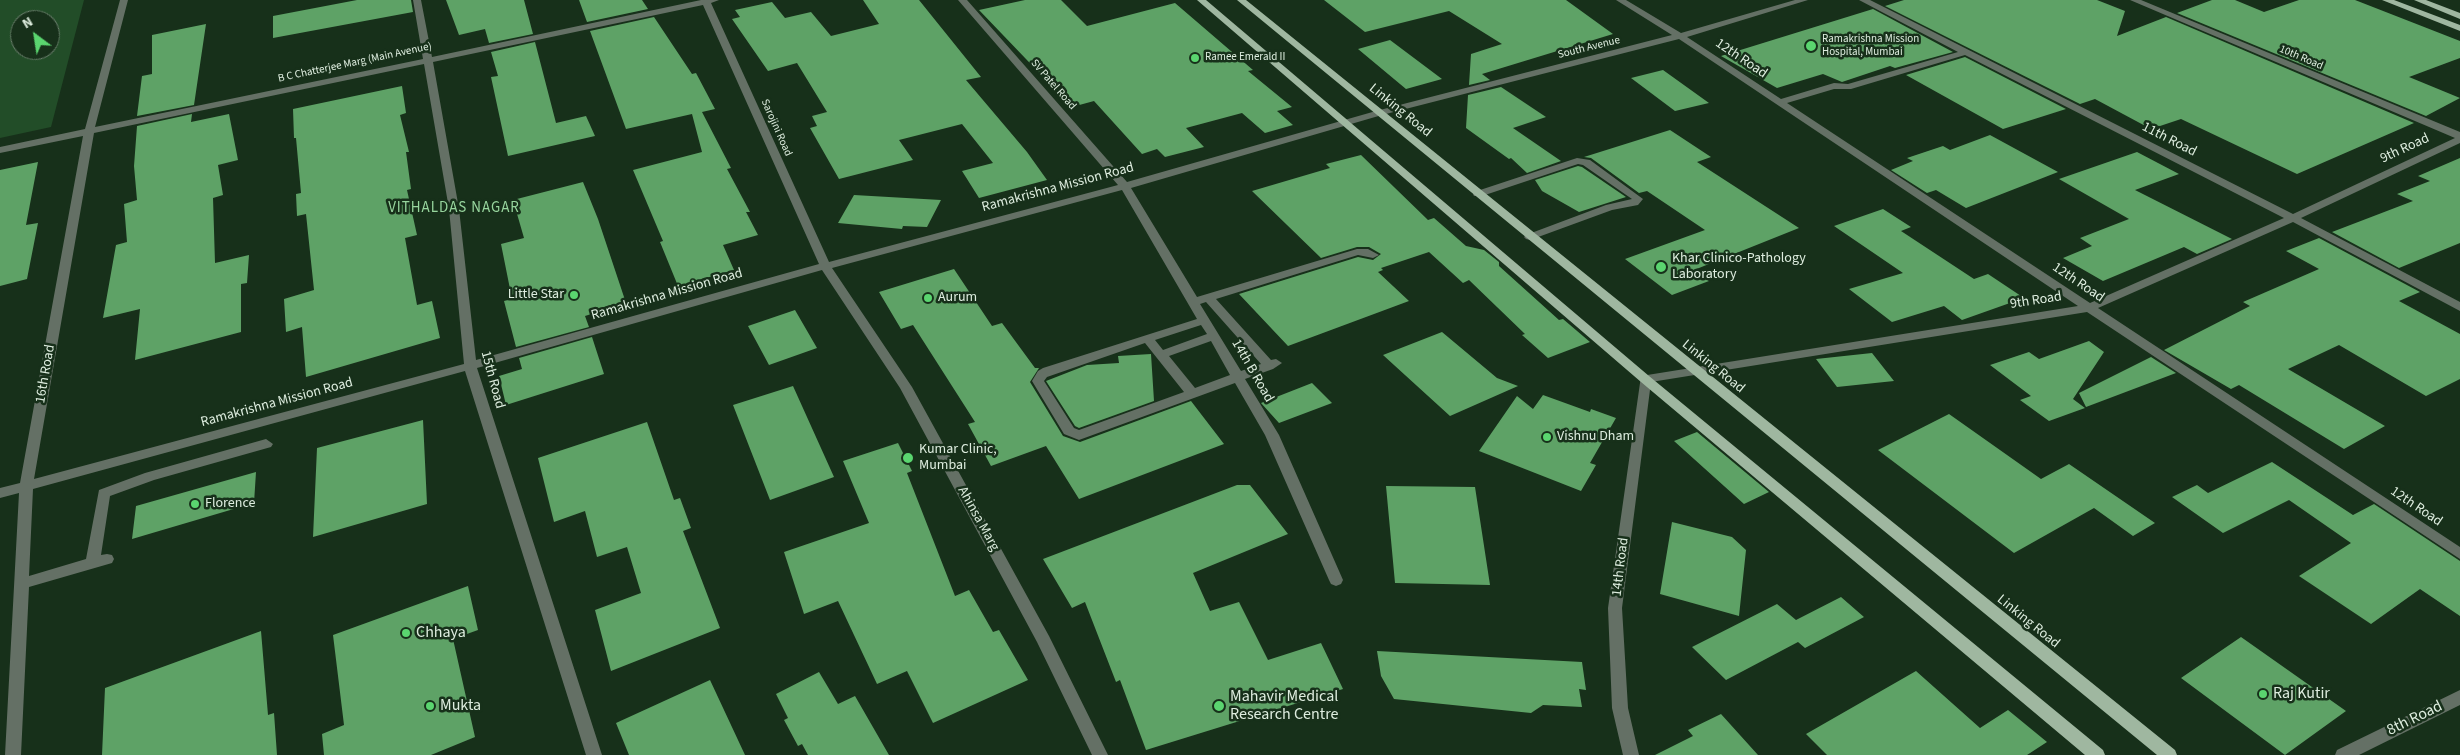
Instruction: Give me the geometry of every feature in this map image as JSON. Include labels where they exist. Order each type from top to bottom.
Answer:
[{"type":"main road","points":[[1201,0],[1645,379],[2097,755]]},
{"type":"main road","name":"Linking Road","points":[[1241,0],[1693,370],[2169,755]]},
{"type":"main road","points":[[2386,0],[2460,28]]},
{"type":"main road","points":[[2418,0],[2460,16]]},
{"type":"street","name":"16th Road","points":[[13,755],[26,487],[89,131],[124,0]]},
{"type":"street","name":"15th Road","points":[[417,0],[426,61],[454,209],[470,366],[594,755]]},
{"type":"street","name":"SV Patel Road","points":[[962,0],[1126,186]]},
{"type":"street","name":"12th Road","points":[[1620,0],[1680,36],[2460,554]]},
{"type":"street","name":"South Avenue","points":[[1343,123],[1680,36],[1804,0]]},
{"type":"street","name":"11th Road","points":[[1863,0],[2293,218],[2460,308]]},
{"type":"street","name":"10th Road","points":[[2134,0],[2460,138]]},
{"type":"street","name":"B C Chatterjee Marg (Main Avenue)","points":[[0,150],[709,1]]},
{"type":"street","name":"Sarojini Road","points":[[709,1],[825,266]]},
{"type":"street","points":[[1779,102],[1834,86],[1848,87],[1966,52]]},
{"type":"street","name":"Ramakrishna Mission Road","points":[[0,493],[470,366],[825,266],[1126,186],[1343,123]]},
{"type":"street","name":"9th Road","points":[[1645,379],[2089,308],[2293,218],[2460,138]]},
{"type":"street","points":[[1478,194],[1577,160],[1586,162],[1638,199],[1634,203],[1610,207],[1530,237]]},
{"type":"street","name":"14th B Road","points":[[1126,186],[1272,435],[1336,580]]},
{"type":"street","points":[[1194,302],[1357,252],[1364,251],[1373,255]]},
{"type":"street","name":"Ahinsa Marg","points":[[825,266],[906,386],[1044,640],[1100,755]]},
{"type":"street","points":[[1205,320],[1042,374],[1038,381],[1069,431],[1080,435],[1272,365],[1208,297]]},
{"type":"street","points":[[1161,355],[1214,336]]},
{"type":"street","points":[[1148,339],[1192,394]]},
{"type":"street","name":"14th Road","points":[[1631,755],[1620,708],[1615,608],[1645,379]]},
{"type":"street","points":[[20,584],[100,561],[104,493],[266,447],[265,422]]},
{"type":"street","points":[[149,454],[150,479]]},
{"type":"street","name":"8th Road","points":[[2343,755],[2460,697]]},
{"type":"green space","points":[[0,0],[84,0],[51,127],[0,138]]},
{"type":"building","points":[[357,0],[411,0],[413,12],[273,38],[273,16]]},
{"type":"building","points":[[446,0],[524,0],[533,34],[489,43],[485,29],[459,35]]},
{"type":"building","points":[[579,0],[642,0],[648,9],[587,22]]},
{"type":"building","points":[[863,0],[919,0],[981,77],[966,80],[1027,152],[1047,180],[979,198],[962,171],[993,163],[962,124],[899,140],[913,160],[839,179],[810,128],[817,126],[812,116],[827,112],[797,63],[768,71],[732,19],[740,17],[735,10],[772,2],[785,18],[811,12],[831,36],[879,24]]},
{"type":"building","points":[[1025,0],[1061,0],[1087,26],[1175,3],[1253,70],[1248,71],[1292,107],[1277,111],[1293,125],[1265,133],[1242,113],[1186,128],[1204,147],[1165,157],[1157,149],[1142,154],[1094,101],[1072,107],[979,10]]},
{"type":"building","points":[[1324,0],[1566,0],[1613,34],[1482,74],[1490,80],[1469,85],[1471,54],[1502,44],[1449,11],[1365,32]]},
{"type":"building","points":[[1904,0],[2097,0],[2125,11],[2117,36],[2166,17],[2414,123],[2297,174],[2181,119],[2151,129],[2095,99],[2080,104],[1885,6]]},
{"type":"building","points":[[2212,0],[2235,0],[2264,12],[2299,0],[2355,0],[2460,41],[2460,58],[2409,77],[2460,98],[2426,116],[2177,13]]},
{"type":"building","points":[[1873,9],[1953,52],[1895,68],[1890,66],[1842,82],[1823,74],[1777,88],[1721,56]]},
{"type":"building","points":[[654,17],[692,74],[696,73],[715,109],[702,112],[731,168],[727,169],[750,212],[746,212],[758,235],[723,245],[734,270],[678,286],[660,242],[663,241],[633,170],[702,152],[692,114],[626,129],[590,31]]},
{"type":"building","points":[[206,24],[194,105],[137,116],[142,76],[152,74],[152,35]]},
{"type":"building","points":[[1390,40],[1442,79],[1406,89],[1358,49]]},
{"type":"building","points":[[535,42],[556,123],[586,116],[595,136],[508,156],[491,77],[498,76],[491,52]]},
{"type":"building","points":[[1965,57],[2066,109],[2003,129],[1906,75]]},
{"type":"building","points":[[1663,70],[1709,103],[1675,111],[1631,78]]},
{"type":"building","points":[[402,86],[406,113],[400,115],[409,152],[406,152],[411,189],[407,190],[417,235],[405,238],[417,305],[432,301],[440,338],[306,377],[302,327],[286,332],[284,299],[314,290],[306,214],[297,216],[296,194],[301,193],[296,138],[294,138],[293,109]]},
{"type":"building","points":[[1501,87],[1546,117],[1513,128],[1561,161],[1527,173],[1511,158],[1509,159],[1466,128],[1468,95]]},
{"type":"building","points":[[192,114],[191,122],[229,114],[238,160],[218,165],[223,195],[213,198],[215,263],[249,255],[247,283],[241,284],[241,332],[135,360],[140,309],[103,318],[116,245],[127,242],[124,204],[137,200],[134,166],[137,126]]},
{"type":"building","points":[[1670,130],[1711,157],[1697,162],[1799,228],[1694,270],[1709,281],[1672,295],[1625,259],[1705,230],[1647,191],[1639,193],[1591,158],[1584,157]]},
{"type":"building","points":[[1990,135],[2058,172],[1966,208],[1936,190],[1927,193],[1891,170],[1913,161],[1907,158],[1943,146],[1950,150]]},
{"type":"building","points":[[2137,152],[2179,174],[2135,190],[2232,239],[2197,254],[2184,247],[2103,281],[2063,258],[2092,246],[2080,238],[2129,219],[2059,179]]},
{"type":"building","points":[[1361,155],[1428,220],[1434,218],[1466,246],[1484,250],[1559,320],[1563,319],[1590,342],[1548,358],[1522,335],[1525,334],[1469,280],[1463,283],[1429,252],[1381,268],[1383,270],[1378,272],[1409,301],[1288,346],[1239,294],[1358,257],[1373,260],[1381,254],[1369,247],[1357,247],[1321,258],[1252,191],[1330,168],[1326,164]]},
{"type":"building","points":[[2460,158],[2460,243],[2399,268],[2332,232],[2413,201],[2397,194],[2430,181],[2418,176]]},
{"type":"building","points":[[38,162],[26,225],[38,223],[27,279],[0,286],[0,170]]},
{"type":"building","points":[[1578,166],[1626,197],[1579,212],[1542,191],[1535,180]]},
{"type":"building","points":[[583,182],[598,219],[626,303],[585,316],[589,327],[516,347],[504,301],[512,299],[501,244],[524,238],[513,200]]},
{"type":"building","points":[[854,195],[941,200],[927,227],[903,226],[902,229],[838,223]]},
{"type":"building","points":[[1883,209],[1911,227],[1901,231],[1974,279],[1988,274],[2024,298],[1962,320],[1944,306],[1892,322],[1849,289],[1903,273],[1834,226]]},
{"type":"building","points":[[2319,238],[2420,292],[2399,301],[2460,334],[2460,379],[2426,396],[2339,345],[2288,369],[2385,426],[2344,449],[2239,385],[2231,389],[2164,350],[2250,306],[2243,302],[2319,269],[2286,251]]},
{"type":"building","points":[[954,269],[992,326],[1002,323],[1035,368],[1039,368],[1030,382],[1063,436],[1080,442],[1191,401],[1224,444],[1079,499],[1046,446],[991,466],[968,424],[975,422],[913,325],[901,329],[879,292]]},
{"type":"building","points":[[795,310],[817,348],[769,365],[748,326]]},
{"type":"building","points":[[1442,332],[1497,378],[1518,386],[1450,416],[1383,355]]},
{"type":"building","points":[[592,337],[604,374],[506,405],[499,376],[522,369],[519,358]]},
{"type":"building","points":[[2089,341],[2104,352],[2073,399],[2085,408],[2049,421],[2020,400],[2031,396],[1990,365],[2029,352],[2039,359]]},
{"type":"building","points":[[1872,353],[1894,381],[1837,387],[1816,359]]},
{"type":"building","points":[[1151,354],[1154,401],[1079,428],[1075,426],[1046,381],[1087,365],[1119,363],[1118,356]]},
{"type":"building","points":[[2151,357],[2176,373],[2086,407],[2079,393]]},
{"type":"building","points":[[1312,383],[1332,403],[1279,423],[1261,403]]},
{"type":"building","points":[[793,386],[834,477],[770,500],[733,405]]},
{"type":"building","name":"Vishnu Dham","points":[[1543,395],[1590,412],[1591,409],[1616,418],[1590,463],[1596,465],[1581,491],[1479,451],[1517,396],[1533,409]]},
{"type":"building","points":[[1949,414],[2041,479],[2069,464],[2155,523],[2133,536],[2094,508],[2014,553],[1878,450]]},
{"type":"building","points":[[423,420],[427,504],[313,537],[317,448]]},
{"type":"building","points":[[647,422],[674,500],[680,498],[691,528],[683,531],[720,628],[611,671],[595,610],[641,593],[627,547],[597,557],[585,511],[554,522],[538,458]]},
{"type":"building","points":[[1697,432],[1769,492],[1744,504],[1674,441]]},
{"type":"building","points":[[898,443],[912,471],[907,473],[955,596],[969,590],[993,632],[999,630],[1028,680],[933,723],[907,671],[877,684],[838,601],[804,614],[784,552],[869,523],[843,461]]},
{"type":"building","points":[[2272,462],[2353,515],[2374,504],[2460,561],[2460,616],[2420,589],[2371,624],[2299,576],[2351,543],[2289,500],[2223,533],[2172,497],[2197,485],[2208,493]]},
{"type":"building","name":"Florence","points":[[256,472],[254,503],[132,539],[136,506]]},
{"type":"building","points":[[1237,485],[1250,485],[1288,534],[1193,573],[1210,611],[1239,602],[1268,660],[1321,643],[1343,689],[1146,750],[1120,680],[1116,682],[1085,602],[1072,608],[1043,559]]},
{"type":"building","points":[[1386,486],[1475,487],[1490,585],[1395,583]]},
{"type":"building","points":[[1672,522],[1732,537],[1746,550],[1739,616],[1660,594]]},
{"type":"building","points":[[468,586],[478,630],[453,639],[475,737],[431,755],[324,755],[322,734],[344,725],[333,635]]},
{"type":"building","points":[[1841,597],[1864,617],[1805,648],[1798,642],[1726,680],[1692,647],[1777,604],[1796,620]]},
{"type":"building","points":[[261,631],[268,715],[274,713],[277,755],[102,755],[105,688]]},
{"type":"building","name":"Raj Kutir","points":[[2241,637],[2346,711],[2285,755],[2181,678]]},
{"type":"building","points":[[1377,651],[1582,662],[1586,690],[1579,689],[1582,707],[1543,705],[1531,713],[1394,699],[1381,676]]},
{"type":"building","points":[[1916,671],[1980,728],[2008,710],[2047,742],[2027,755],[1827,755],[1806,734]]},
{"type":"building","points":[[819,672],[838,704],[855,696],[889,755],[808,755],[802,744],[798,746],[784,720],[788,718],[776,694]]},
{"type":"building","points":[[710,680],[745,755],[629,755],[616,723]]},
{"type":"building","points":[[1721,714],[1758,755],[1655,755],[1693,736],[1688,730]]},
{"type":"place","name":"Ramakrishna Mission Hospital, Mumbai","points":[[1811,46]]},
{"type":"place","name":"Ramee Emerald II","points":[[1195,58]]},
{"type":"place","name":"Khar Clinico-Pathology Laboratory","points":[[1661,267]]},
{"type":"place","name":"Little Star","points":[[574,295]]},
{"type":"place","name":"Aurum","points":[[928,298]]},
{"type":"place","name":"Vishnu Dham","points":[[1547,437]]},
{"type":"place","name":"Kumar Clinic, Mumbai","points":[[908,458]]},
{"type":"place","name":"Florence","points":[[195,504]]},
{"type":"place","name":"Chhaya","points":[[406,633]]},
{"type":"place","name":"Raj Kutir","points":[[2263,694]]},
{"type":"place","name":"Mukta","points":[[430,706]]},
{"type":"place","name":"Mahavir Medical Research Centre","points":[[1219,706]]},
{"type":"district","name":"VITHALDAS NAGAR","points":[[454,209]]}]
